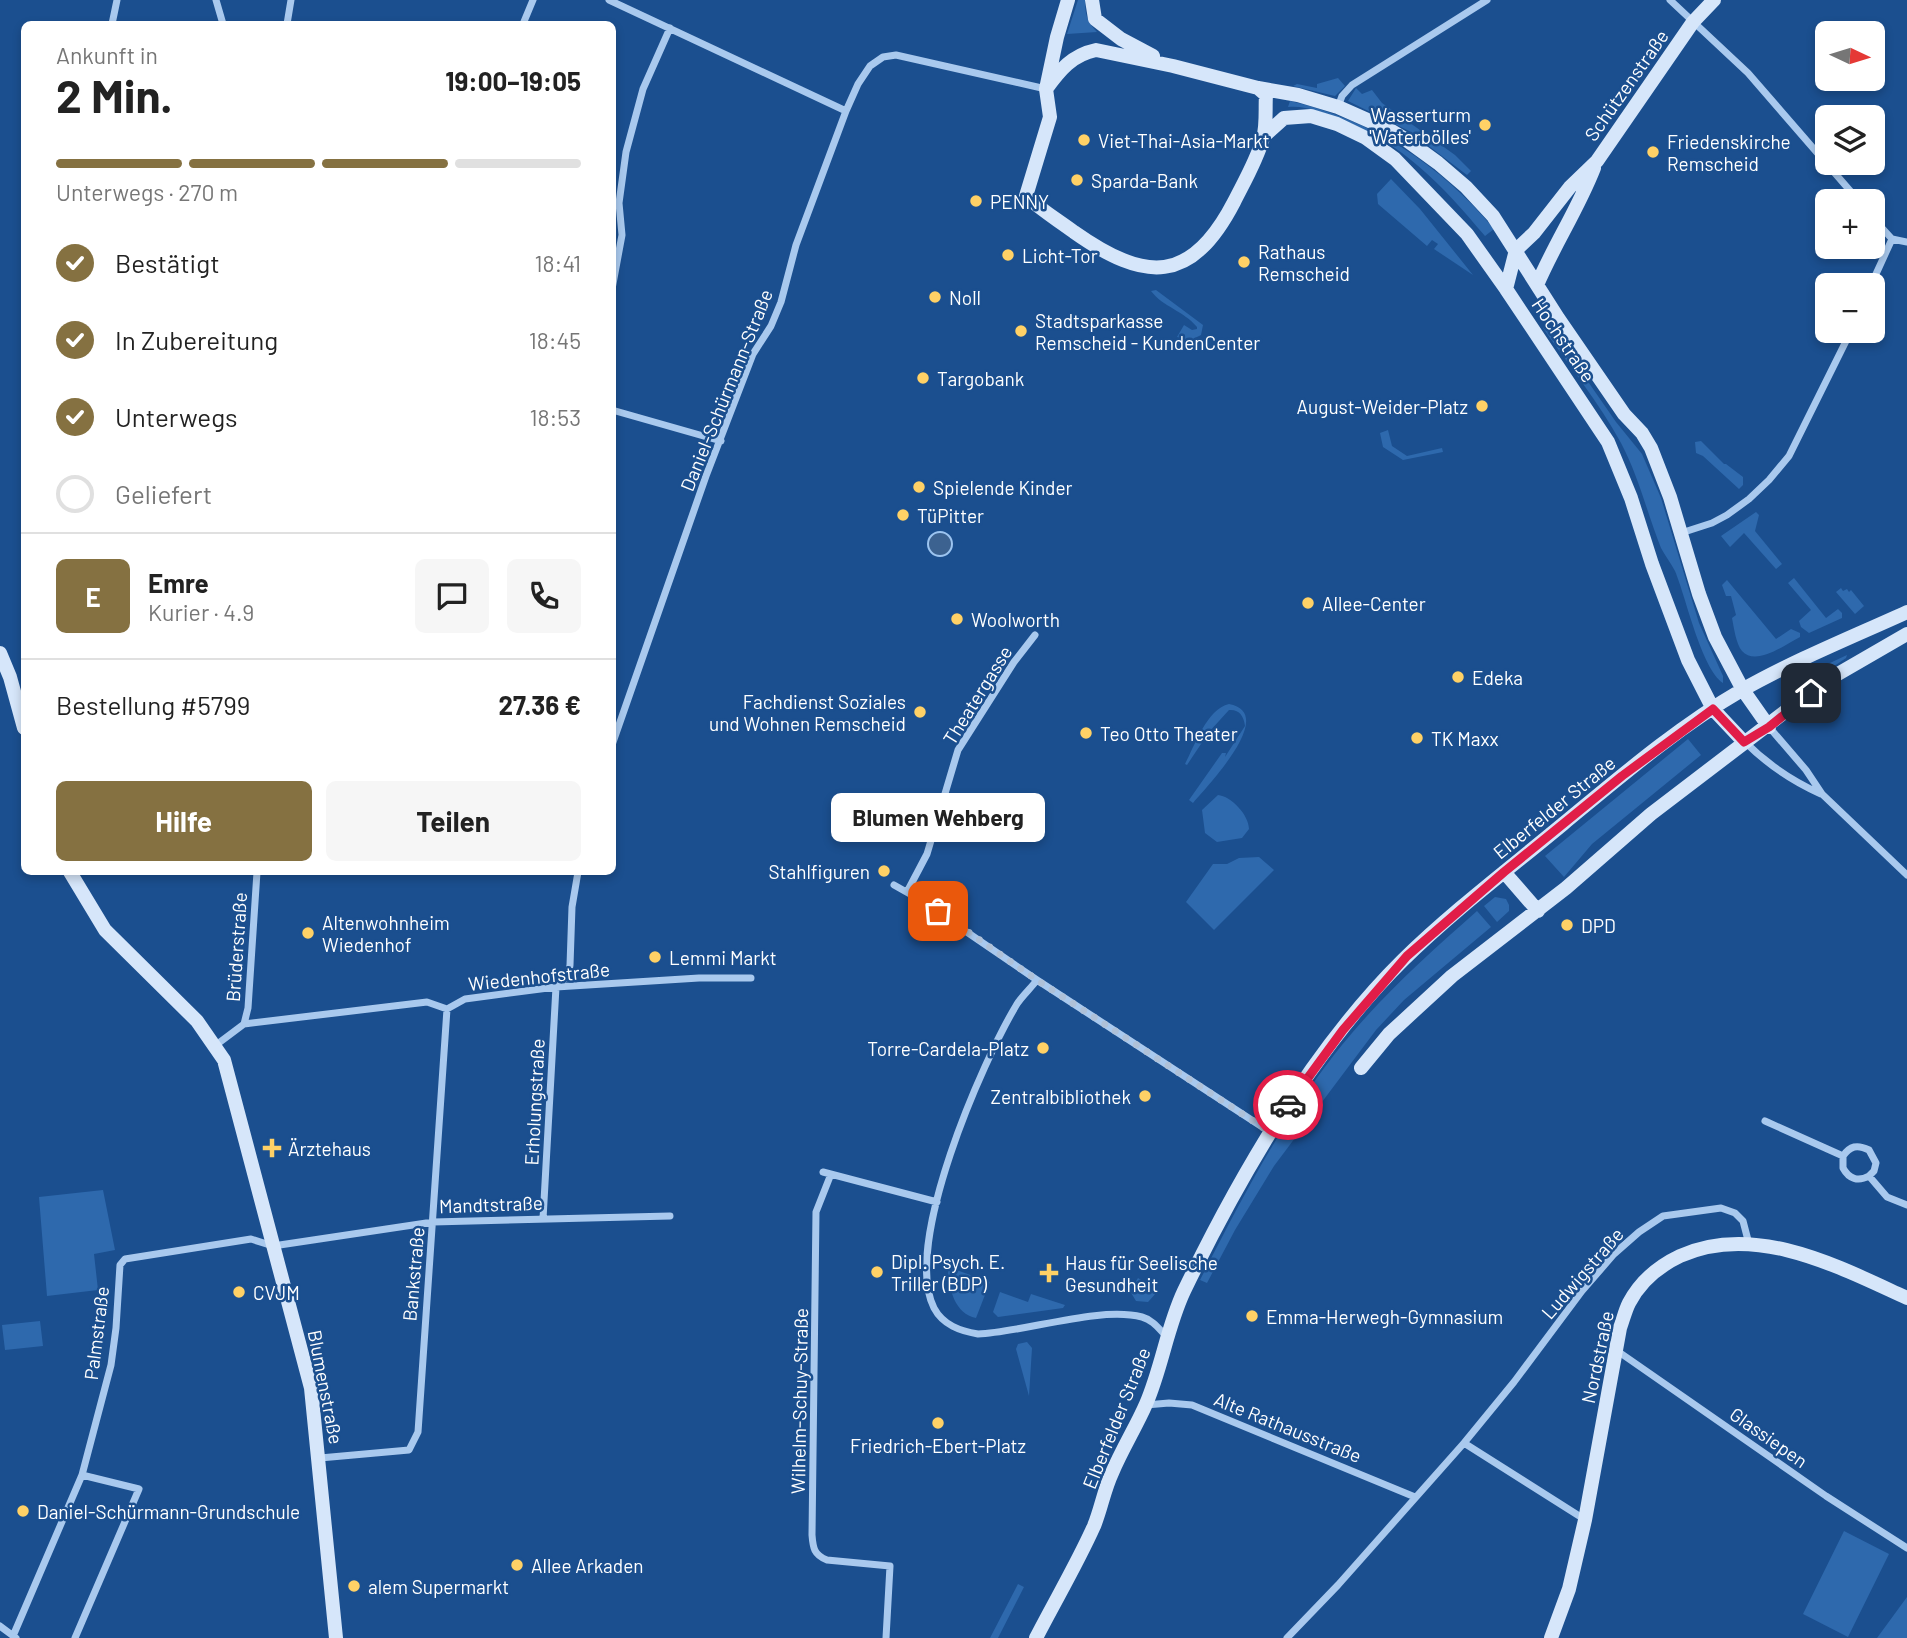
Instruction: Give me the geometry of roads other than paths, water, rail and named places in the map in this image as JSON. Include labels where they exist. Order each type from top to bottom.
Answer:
[{"type":"street","points":[[113,21],[117,0]]},
{"type":"street","points":[[216,0],[222,21]]},
{"type":"street","points":[[288,21],[291,0]]},
{"type":"street","points":[[524,21],[533,0]]},
{"type":"street","points":[[609,0],[846,111]]},
{"type":"street","points":[[1068,0],[1046,89],[1050,117],[1026,196],[1097,248],[1126,262],[1155,268],[1177,265],[1190,258],[1209,241],[1225,219],[1264,136],[1266,95],[1258,88]]},
{"type":"street","points":[[1092,0],[1095,19],[1104,25]]},
{"type":"street","points":[[1100,0],[1104,25]]},
{"type":"street","points":[[1338,107],[1342,96],[1352,85],[1487,0]]},
{"type":"street","points":[[1670,0],[1748,73],[1849,189]]},
{"type":"street","name":"Schützenstraße","points":[[1516,250],[1597,160],[1693,22],[1714,0]]},
{"type":"street","name":"Hochstraße","points":[[1104,25],[1128,43],[1173,66]]},
{"type":"street","points":[[616,267],[622,235],[619,203],[626,152],[643,89],[670,28]]},
{"type":"street","name":"Hochstraße","points":[[1046,89],[1072,58],[1096,50],[1298,95],[1338,107],[1390,130],[1438,163],[1493,216],[1624,414],[1642,433],[1658,465],[1706,615],[1743,690],[1769,727]]},
{"type":"street","name":"Daniel-Schürmann-Straße","points":[[616,733],[701,488],[753,355],[771,326],[781,302],[796,245],[846,111],[870,66],[883,57],[896,55],[1046,89]]},
{"type":"street","name":"Hochstraße","points":[[1264,136],[1284,118],[1311,116],[1337,124],[1366,138],[1395,159],[1467,233],[1608,442],[1631,498],[1688,660],[1713,709],[1744,742]]},
{"type":"street","name":"Schützenstraße","points":[[1537,285],[1551,252],[1581,201],[1597,160]]},
{"type":"street","points":[[1885,231],[1892,239],[1907,242]]},
{"type":"street","points":[[1876,273],[1892,239]]},
{"type":"street","points":[[1516,250],[1506,289],[1537,285]]},
{"type":"street","points":[[1681,533],[1712,523],[1762,488],[1789,456],[1845,343]]},
{"type":"street","points":[[616,411],[721,441]]},
{"type":"street","name":"Elberfelder Straße","points":[[1036,1638],[1094,1524],[1111,1474],[1146,1405],[1161,1365],[1176,1308],[1226,1209],[1270,1132],[1305,1079],[1380,986],[1407,956],[1504,872],[1622,776],[1713,709],[1810,655],[1907,612]]},
{"type":"street","points":[[1361,1068],[1389,1034],[1452,976],[1538,911],[1651,814],[1839,672],[1907,634]]},
{"type":"street","name":"Theatergasse","points":[[907,892],[927,854],[958,750],[1014,662],[1035,635]]},
{"type":"street","points":[[0,653],[21,701]]},
{"type":"street","points":[[1769,727],[1806,770],[1822,794],[1907,875]]},
{"type":"street","points":[[1744,742],[1764,762],[1797,783],[1822,794]]},
{"type":"street","points":[[1504,872],[1538,911]]},
{"type":"street","name":"Blumenstraße","points":[[72,875],[105,930],[197,1021],[225,1060],[307,1364],[320,1458],[336,1638]]},
{"type":"street","name":"Brüderstraße","points":[[244,1024],[248,1008],[257,875]]},
{"type":"street","points":[[556,987],[568,976],[572,907],[577,875]]},
{"type":"street","points":[[894,885],[1270,1132]]},
{"type":"street","name":"Wiedenhofstraße","points":[[244,1024],[427,1002],[447,1009],[465,999],[556,987],[699,978],[751,978]]},
{"type":"street","points":[[1037,980],[1017,1003],[969,1104],[948,1157],[931,1228],[928,1260],[933,1307],[942,1320],[960,1331],[993,1333],[1095,1317],[1128,1315],[1143,1317],[1153,1322],[1168,1339]]},
{"type":"street","name":"Erholungstraße","points":[[543,1219],[556,987]]},
{"type":"street","name":"Bankstraße","points":[[320,1458],[409,1450],[418,1432],[447,1009]]},
{"type":"street","points":[[216,1045],[244,1024]]},
{"type":"street","points":[[1765,1121],[1843,1156]]},
{"type":"street","points":[[1855,1146],[1869,1150],[1876,1163],[1874,1171],[1862,1180],[1850,1177],[1843,1168],[1843,1156],[1848,1149],[1855,1146]]},
{"type":"street","name":"Wilhelm-Schuy-Straße","points":[[886,1638],[890,1566],[827,1560],[819,1557],[813,1549],[816,1212],[827,1173],[937,1202]]},
{"type":"street","points":[[1869,1176],[1887,1197],[1907,1205]]},
{"type":"street","name":"Ludwigstraße","points":[[1287,1638],[1338,1585],[1464,1443],[1582,1291],[1614,1254],[1639,1232],[1663,1216],[1721,1208],[1735,1213],[1743,1221],[1749,1244]]},
{"type":"street","name":"Mandtstraße","points":[[273,1246],[433,1222],[670,1216]]},
{"type":"street","name":"Palmstraße","points":[[15,1637],[82,1475],[111,1364],[117,1328],[120,1265],[125,1259],[251,1239],[273,1246]]},
{"type":"street","name":"Nordstraße","points":[[1551,1638],[1569,1590],[1585,1520],[1615,1349],[1629,1303],[1657,1269],[1691,1251],[1723,1245],[1749,1244],[1779,1248],[1801,1255],[1857,1275],[1907,1298]]},
{"type":"street","name":"Glassiepen","points":[[1615,1349],[1826,1496],[1907,1548]]},
{"type":"street","name":"Alte Rathausstraße","points":[[1146,1405],[1192,1405],[1415,1497]]},
{"type":"street","points":[[1464,1443],[1585,1520]]},
{"type":"street","points":[[75,1638],[139,1489],[82,1475]]},
{"type":"street","points":[[1,1630],[15,1637]]},
{"type":"place","name":"Wasserturm 'Waterbölles'","points":[[1485,125]]},
{"type":"place","name":"Viet-Thai-Asia-Markt","points":[[1084,140]]},
{"type":"place","name":"Friedenskirche Remscheid","points":[[1653,152]]},
{"type":"place","name":"Sparda-Bank","points":[[1077,180]]},
{"type":"place","name":"PENNY","points":[[976,201]]},
{"type":"place","name":"Licht-Tor","points":[[1008,255]]},
{"type":"place","name":"Rathaus Remscheid","points":[[1244,262]]},
{"type":"place","name":"Noll","points":[[935,297]]},
{"type":"place","name":"Stadtsparkasse Remscheid - KundenCenter","points":[[1021,331]]},
{"type":"place","name":"Targobank","points":[[923,378]]},
{"type":"place","name":"August-Weider-Platz","points":[[1482,406]]},
{"type":"place","name":"Spielende Kinder","points":[[919,487]]},
{"type":"place","name":"TüPitter","points":[[903,515]]},
{"type":"place","name":"Allee-Center","points":[[1308,603]]},
{"type":"place","name":"Woolworth","points":[[957,619]]},
{"type":"place","name":"Edeka","points":[[1458,677]]},
{"type":"place","name":"Fachdienst Soziales und Wohnen Remscheid","points":[[920,712]]},
{"type":"place","name":"Teo Otto Theater","points":[[1086,733]]},
{"type":"place","name":"TK Maxx","points":[[1417,738]]},
{"type":"place","name":"Stahlfiguren","points":[[884,871]]},
{"type":"place","name":"Blumen Wehberg","points":[[938,911]]},
{"type":"place","name":"DPD","points":[[1567,925]]},
{"type":"place","name":"Altenwohnheim Wiedenhof","points":[[308,933]]},
{"type":"place","name":"Lemmi Markt","points":[[655,957]]},
{"type":"place","name":"Torre-Cardela-Platz","points":[[1043,1048]]},
{"type":"place","name":"Zentralbibliothek","points":[[1145,1096]]},
{"type":"place","name":"Ärztehaus","points":[[272,1148]]},
{"type":"place","name":"Dipl. Psych. E. Triller (BDP)","points":[[877,1272]]},
{"type":"place","name":"Haus für Seelische Gesundheit","points":[[1049,1273]]},
{"type":"place","name":"CVJM","points":[[239,1292]]},
{"type":"place","name":"Emma-Herwegh-Gymnasium","points":[[1252,1316]]},
{"type":"place","name":"Friedrich-Ebert-Platz","points":[[938,1423]]},
{"type":"place","name":"Daniel-Schürmann-Grundschule","points":[[23,1511]]},
{"type":"place","name":"Allee Arkaden","points":[[517,1565]]},
{"type":"place","name":"alem Supermarkt","points":[[354,1586]]}]
